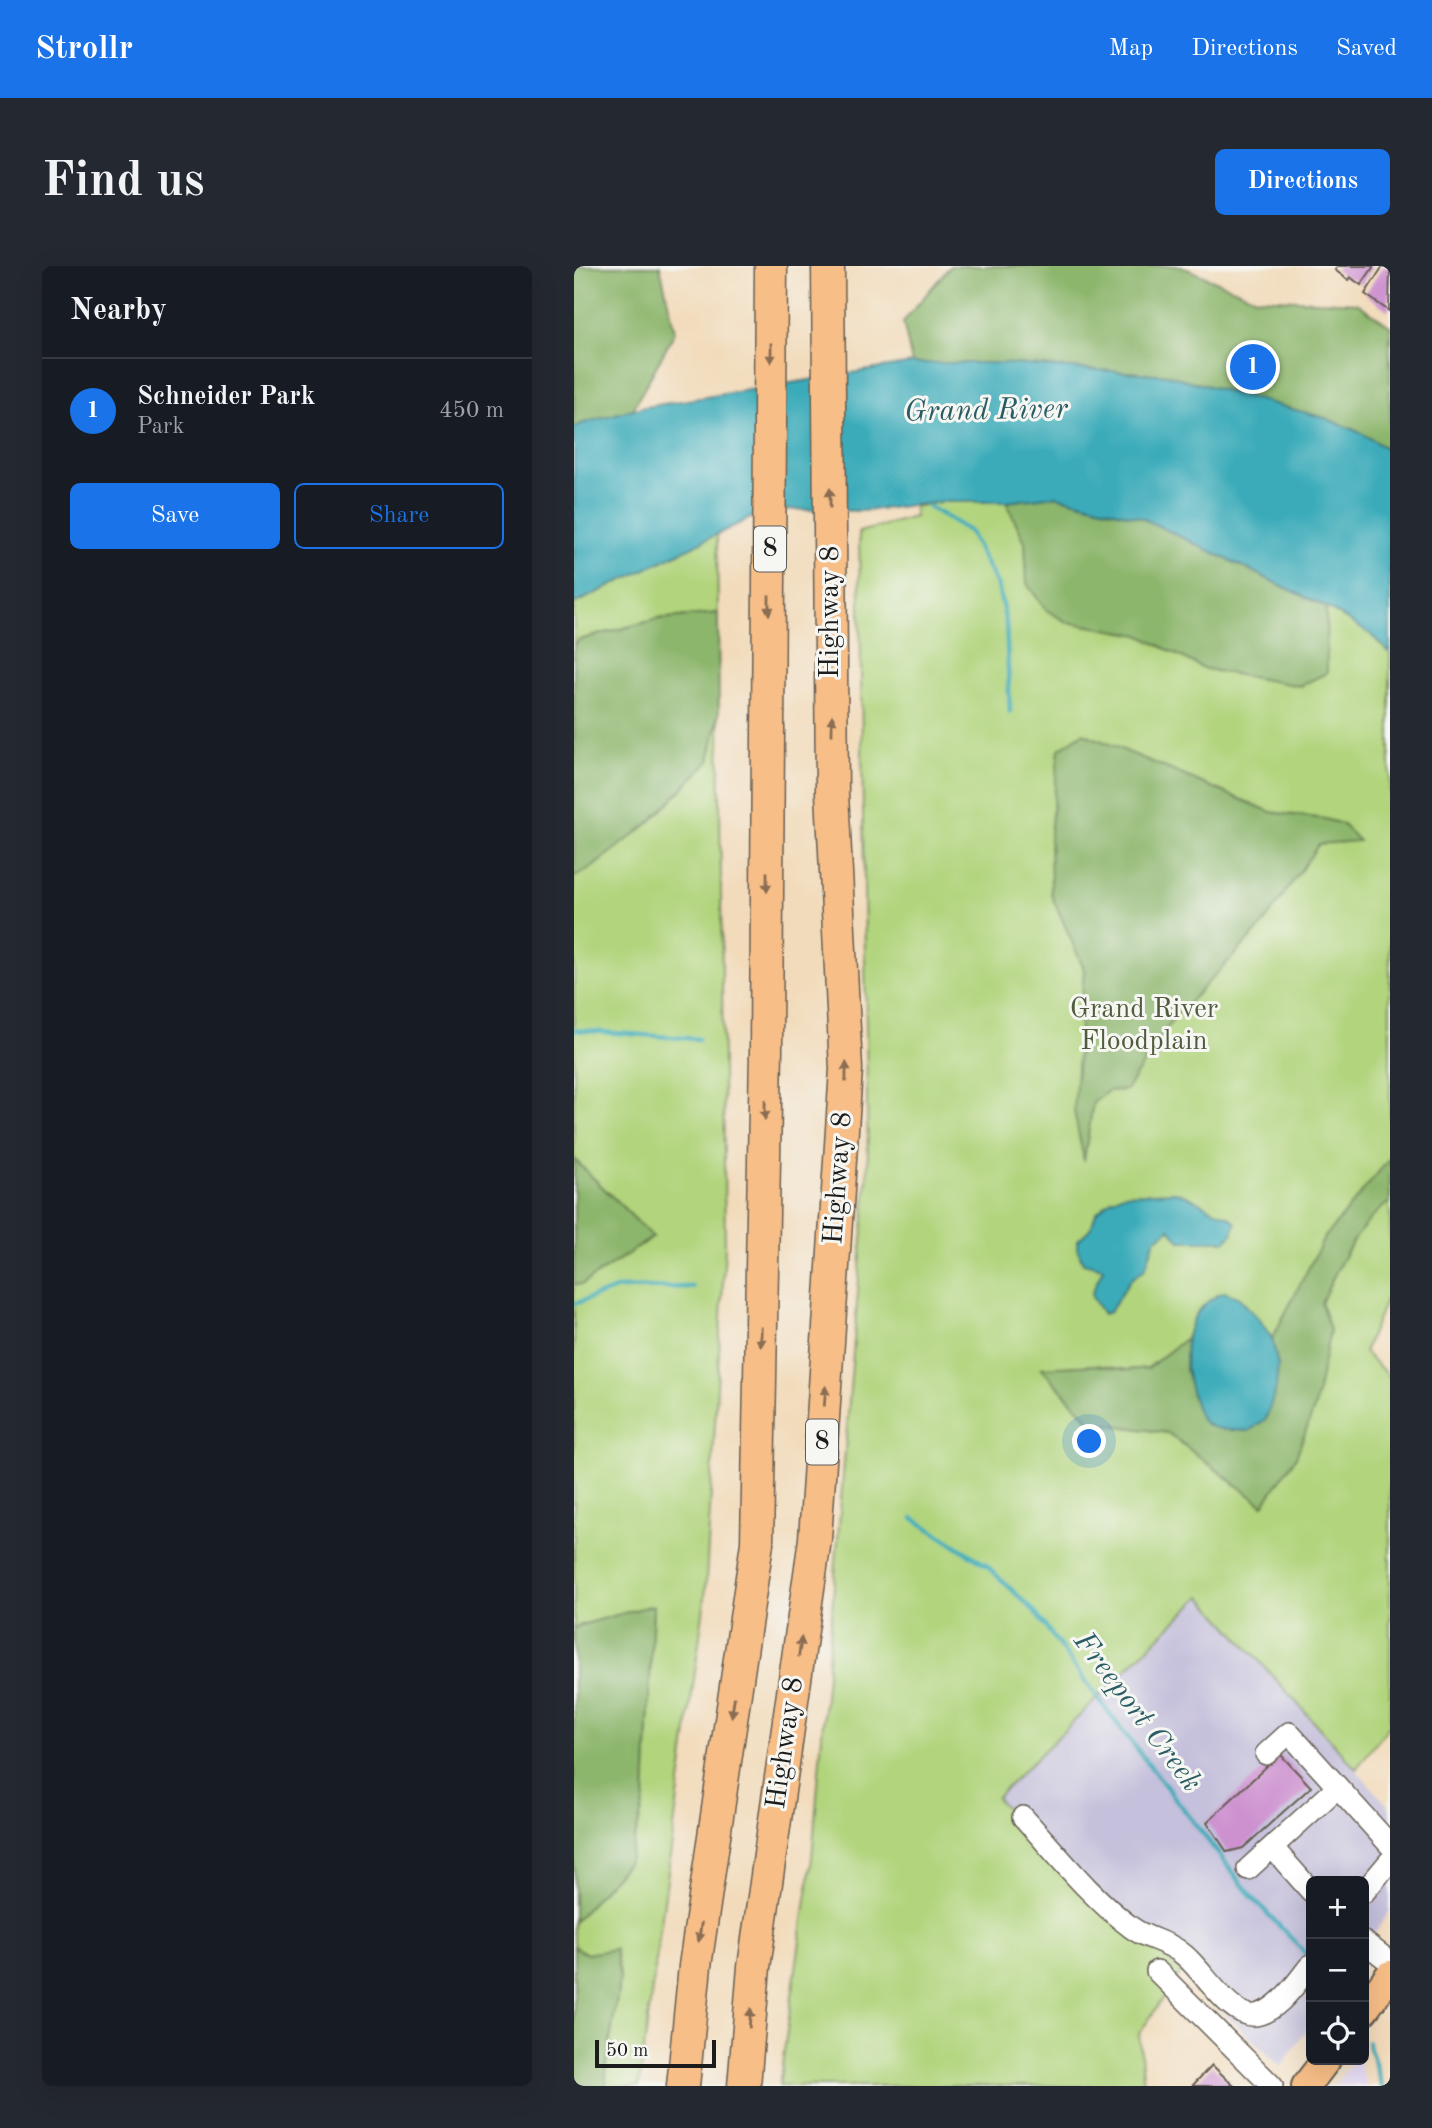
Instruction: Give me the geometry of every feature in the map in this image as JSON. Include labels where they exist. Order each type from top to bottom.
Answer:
[{"type":"highway","name":"Highway 8","points":[[683,2086],[695,1966],[757,1543],[766,1050],[771,275]]},
{"type":"highway","name":"Highway 8","points":[[744,2086],[754,1967],[816,1539],[846,1069],[832,793],[828,276]]},
{"type":"main road","points":[[1369,2003],[1390,1975]]},
{"type":"main road","points":[[1306,2086],[1322,2065]]},
{"type":"lane","points":[[1266,1754],[1289,1732],[1390,1844]]},
{"type":"lane","points":[[1248,1868],[1338,1787]]},
{"type":"lane","points":[[1023,1817],[1094,1894],[1125,1922],[1144,1935],[1164,1942],[1182,1953],[1200,1971],[1206,1982],[1242,2012],[1254,2015],[1267,2011],[1278,2003],[1306,1971]]},
{"type":"lane","points":[[1272,1847],[1306,1885]]},
{"type":"lane","points":[[1369,1886],[1390,1861]]},
{"type":"lane","points":[[1369,1946],[1390,1962]]},
{"type":"lane","points":[[1157,1971],[1272,2086]]},
{"type":"shaded area","points":[[1201,1596],[1390,1808],[1390,1911],[1369,1942],[1369,1876],[1306,1876],[1306,2031],[1281,2067],[996,1798]]},
{"type":"shaded area","points":[[1350,2065],[1360,2065],[1367,2086],[1334,2086]]},
{"type":"green space","points":[[574,266],[660,266],[675,332],[633,409],[581,424],[574,429]]},
{"type":"green space","points":[[950,266],[1180,266],[1256,298],[1357,303],[1390,326],[1390,451],[1361,433],[1325,418],[1168,375],[999,363],[912,363],[903,322]]},
{"type":"green space","points":[[1056,496],[1142,518],[1326,607],[1327,673],[1300,686],[1205,669],[1139,635],[1067,622],[1046,610],[1027,584],[1025,542],[1006,502]]},
{"type":"green space","name":"Grand River Floodplain","points":[[942,502],[1006,502],[1326,607],[1370,634],[1390,653],[1390,1289],[1364,1352],[1390,1377],[1390,1725],[1356,1769],[1201,1596],[996,1798],[1181,1972],[1139,2034],[1144,2086],[779,2086],[812,1858],[868,1168],[859,532],[915,517],[914,507]],"holes":[[[1137,1275],[1130,1280],[1103,1313],[1091,1295]],[[1295,1296],[1321,1303],[1330,1330],[1263,1505],[1168,1433],[1091,1422],[1042,1369],[1096,1365],[1127,1370],[1148,1368],[1186,1338],[1198,1311],[1238,1297],[1260,1320],[1272,1339]]]},
{"type":"green space","points":[[717,534],[718,613],[658,619],[579,640],[574,645],[574,604]]},
{"type":"green space","points":[[718,613],[719,714],[709,761],[650,822],[590,869],[574,877],[574,645],[579,640],[658,619]]},
{"type":"green space","points":[[719,714],[725,1247],[705,1598],[639,2086],[606,2086],[606,2066],[620,1978],[615,1950],[587,1954],[574,1947],[574,1922],[629,1861],[645,1798],[653,1605],[574,1629],[574,1284],[581,1285],[653,1237],[574,1159],[574,877],[590,869],[650,822],[709,761]]},
{"type":"green space","name":"Grand River Floodplain","points":[[1083,733],[1271,812],[1342,824],[1359,841],[1319,844],[1261,927],[1174,1018],[1126,1090],[1108,1091],[1093,1103],[1084,1161],[1074,1111],[1084,969],[1051,894],[1050,833],[1059,749]]},
{"type":"green space","points":[[1390,1158],[1390,1202],[1358,1234],[1341,1261],[1321,1303],[1330,1330],[1315,1406],[1296,1457],[1263,1505],[1168,1433],[1091,1422],[1041,1368],[1096,1365],[1127,1370],[1148,1368],[1186,1338],[1185,1371],[1278,1366],[1272,1339],[1324,1238]]},
{"type":"green space","points":[[574,1159],[653,1237],[581,1285],[574,1284]]},
{"type":"green space","points":[[653,1605],[645,1798],[629,1861],[574,1922],[574,1629]]},
{"type":"green space","points":[[574,1947],[587,1954],[615,1949],[620,1978],[606,2066],[606,2086],[574,2086]]},
{"type":"water","name":"Grand River","points":[[912,363],[999,363],[1168,375],[1325,418],[1361,433],[1390,451],[1390,653],[1370,634],[1326,607],[1142,518],[1056,496],[1006,502],[942,502],[862,511],[769,509],[574,604],[574,429],[581,424],[633,409]]},
{"type":"water","points":[[1176,1192],[1231,1218],[1236,1223],[1232,1234],[1226,1241],[1180,1241],[1170,1229],[1155,1240],[1145,1269],[1130,1280],[1110,1312],[1103,1314],[1091,1295],[1103,1268],[1083,1263],[1077,1241],[1091,1228],[1096,1213],[1123,1194]]},
{"type":"water","points":[[1224,1292],[1238,1297],[1260,1320],[1272,1339],[1278,1366],[1276,1388],[1266,1419],[1249,1431],[1224,1430],[1212,1427],[1202,1420],[1188,1380],[1186,1350],[1192,1322],[1199,1310]]},
{"type":"building","points":[[1338,266],[1374,266],[1361,285],[1350,277],[1348,280],[1335,270]]},
{"type":"building","points":[[1383,266],[1390,267],[1389,311],[1365,294]]},
{"type":"building","points":[[1280,1754],[1311,1787],[1243,1848],[1227,1852],[1207,1822]]},
{"type":"building","points":[[1212,2065],[1234,2086],[1192,2086]]},
{"type":"waterway","points":[[928,506],[969,531],[998,586],[1006,623],[1010,712]]},
{"type":"waterway","points":[[574,1030],[698,1039]]},
{"type":"waterway","name":"Freeport Creek","points":[[574,1304],[619,1288],[693,1287]]},
{"type":"waterway","name":"Freeport Creek","points":[[913,1518],[986,1565],[1034,1611],[1112,1717],[1252,1897],[1306,1954]]},
{"type":"waterway","points":[[1369,2045],[1382,2086]]},
{"type":"place","name":"Schneider Park","points":[[1253,367]]}]
